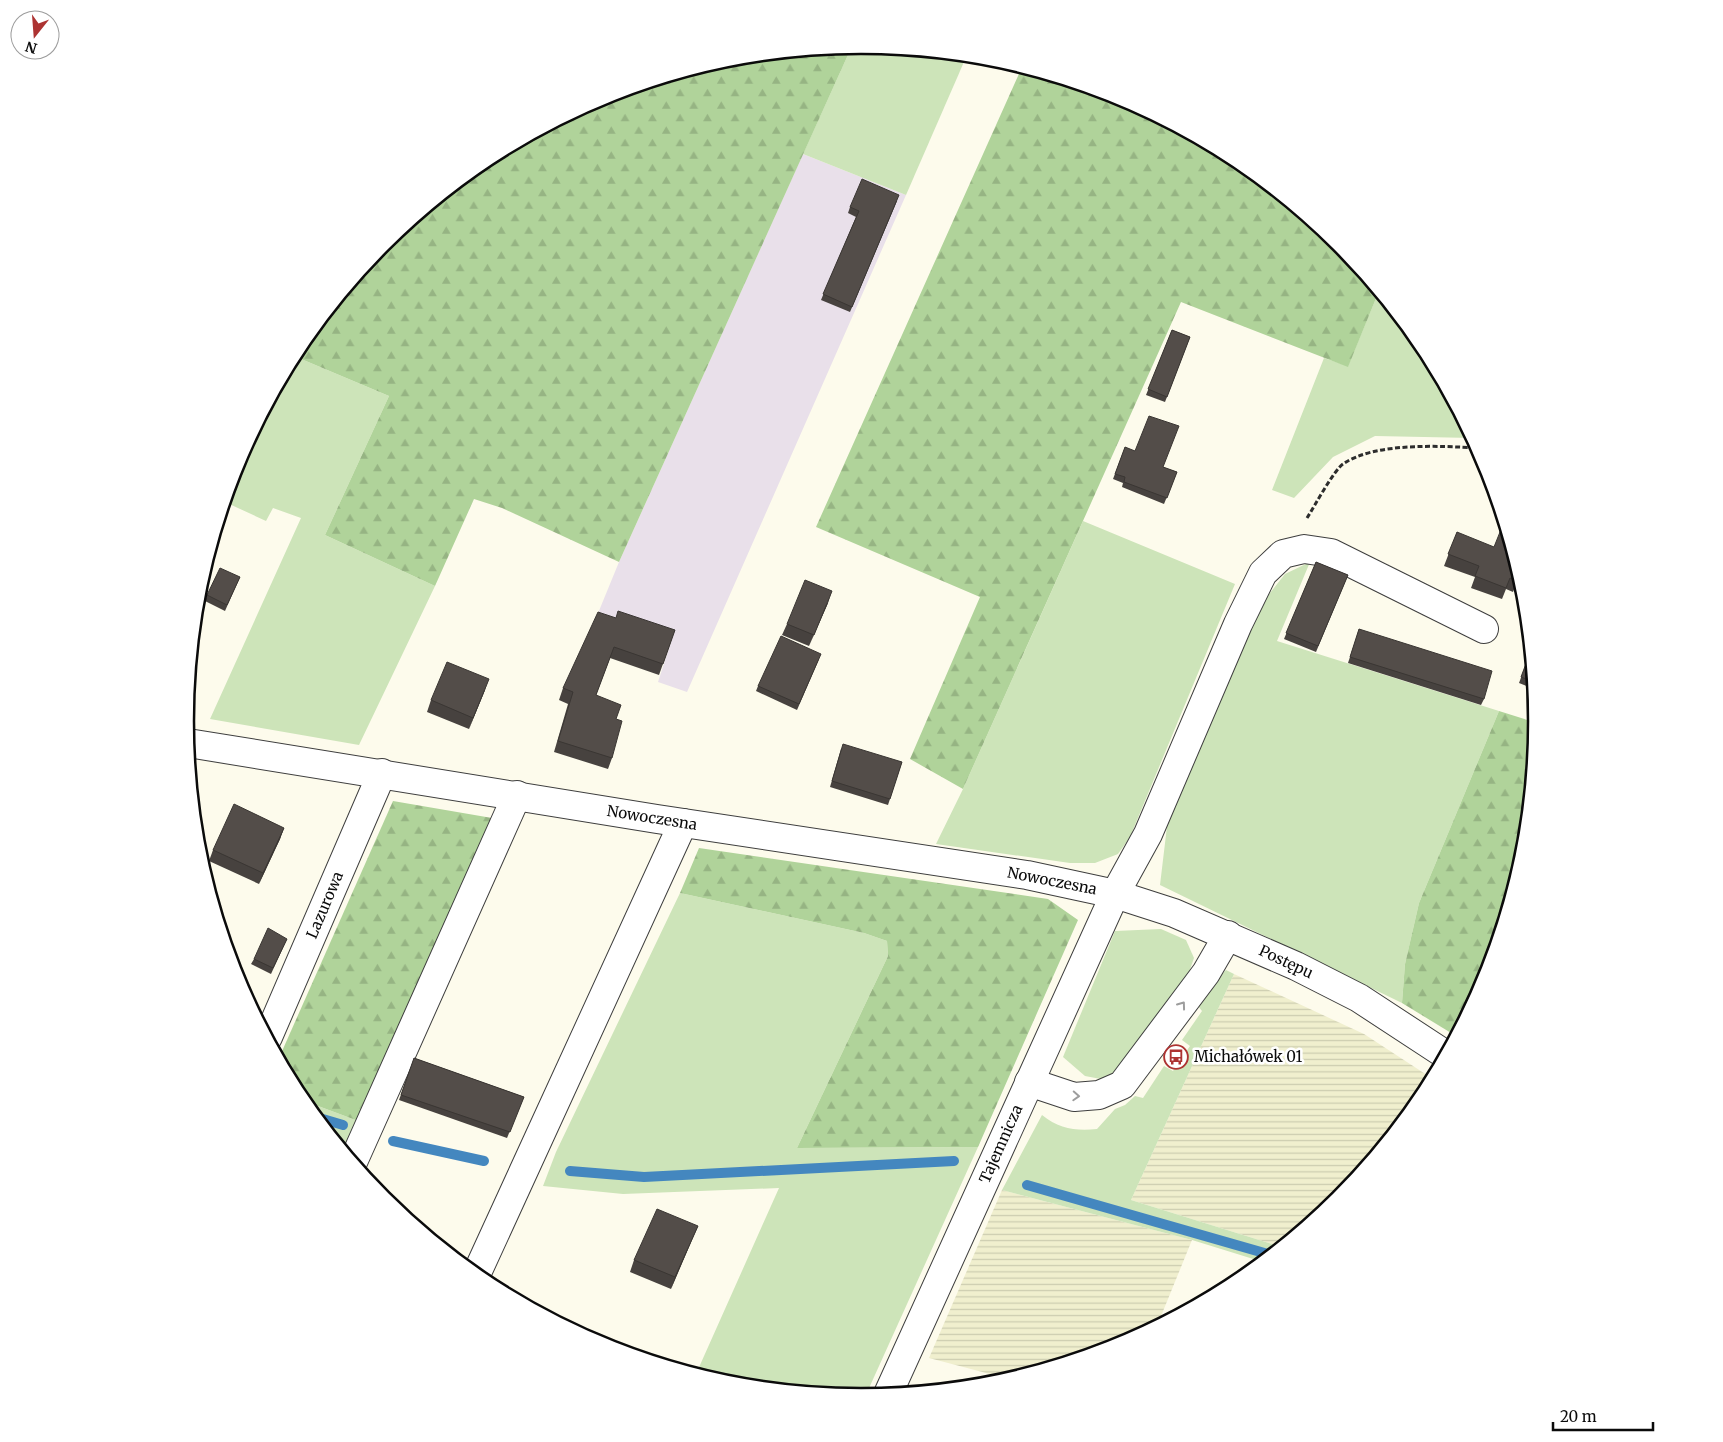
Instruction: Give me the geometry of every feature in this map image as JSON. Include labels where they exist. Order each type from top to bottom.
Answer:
[{"type":"street","points":[[1283,554],[1304,549],[1331,553],[1484,629]]},
{"type":"street","name":"Tajemnicza","points":[[891,1387],[1115,894],[1148,834],[1238,624],[1263,574],[1283,554]]},
{"type":"street","name":"Nowoczesna","points":[[195,744],[684,823],[1027,875],[1115,894]]},
{"type":"street","name":"Lazurowa","points":[[271,1030],[382,773]]},
{"type":"street","points":[[356,1156],[517,795]]},
{"type":"street","points":[[479,1268],[684,823]]},
{"type":"street","name":"Postępu","points":[[1115,894],[1174,913],[1228,935],[1359,998],[1441,1052]]},
{"type":"street","points":[[1029,1082],[1074,1097],[1100,1095],[1122,1085],[1206,973],[1228,935]]},
{"type":"path","points":[[1283,554],[1341,464],[1368,453],[1412,447],[1470,448]]},
{"type":"shaded area","points":[[803,154],[906,195],[687,692],[658,682],[671,642],[594,623],[619,562]]},
{"type":"green space","points":[[848,54],[905,55],[964,62],[906,195],[803,154]]},
{"type":"green space","points":[[848,54],[619,562],[502,508],[474,499],[435,586],[325,535],[389,396],[301,359],[332,315],[360,281],[422,219],[455,192],[491,166],[528,143],[566,123],[647,89],[689,76],[774,59]]},
{"type":"green space","points":[[1019,73],[1076,89],[1117,105],[1195,143],[1232,166],[1301,219],[1333,249],[1376,297],[1348,367],[1181,302],[963,789],[910,759],[980,597],[816,527]]},
{"type":"green space","points":[[1376,297],[1416,350],[1439,387],[1465,438],[1375,436],[1333,457],[1294,498],[1272,490],[1324,358],[1348,366]]},
{"type":"green space","points":[[301,359],[389,396],[325,535],[435,586],[359,745],[210,719],[301,518],[273,508],[266,521],[231,505],[245,466],[263,426]]},
{"type":"green space","points":[[1083,521],[1235,584],[1130,837],[1118,854],[1095,863],[1070,863],[936,844],[963,789]]},
{"type":"green space","points":[[1310,562],[1277,641],[1499,711],[1419,903],[1405,964],[1402,1003],[1160,885],[1168,818],[1255,612],[1285,574]]},
{"type":"green space","points":[[1499,711],[1529,720],[1523,808],[1506,894],[1478,976],[1451,1033],[1402,1003],[1405,964],[1419,903]]},
{"type":"green space","points":[[393,801],[492,818],[361,1122],[317,1105],[282,1051]]},
{"type":"green space","points":[[699,848],[1048,899],[1078,920],[978,1147],[797,1148],[888,956],[887,941],[864,933],[680,893]]},
{"type":"green space","points":[[680,893],[864,933],[887,941],[888,956],[797,1148],[978,1147],[869,1388],[862,1388],[774,1383],[699,1368],[779,1188],[623,1194],[543,1186],[556,1152]]},
{"type":"green space","points":[[1161,929],[1186,940],[1194,958],[1187,978],[1106,1080],[1085,1076],[1063,1057],[1115,931]]},
{"type":"green space","points":[[1226,970],[1234,974],[1131,1200],[1275,1245],[1255,1259],[1192,1240],[1002,1190],[1042,1115],[1048,1120],[1068,1128],[1082,1130],[1097,1129],[1115,1109],[1125,1105],[1135,1096],[1143,1098],[1164,1066],[1173,1071],[1190,1046],[1182,1040],[1202,1011],[1194,1001]]},
{"type":"green space","points":[[1234,974],[1364,1034],[1427,1075],[1391,1127],[1363,1161],[1333,1193],[1275,1245],[1131,1200]]},
{"type":"green space","points":[[317,1105],[361,1122],[349,1147]]},
{"type":"green space","points":[[1002,1190],[1192,1240],[1161,1317],[1117,1337],[1076,1353],[1034,1366],[993,1375],[929,1358]]},
{"type":"building","points":[[862,179],[899,195],[852,307],[823,294],[859,211],[850,207]]},
{"type":"building","points":[[1172,330],[1190,337],[1167,397],[1148,389]]},
{"type":"building","points":[[1149,416],[1179,426],[1163,467],[1177,472],[1167,498],[1124,482],[1125,477],[1115,474],[1125,447],[1135,451]]},
{"type":"building","points":[[1501,531],[1513,579],[1510,578],[1506,588],[1475,576],[1479,566],[1448,554],[1457,532],[1494,547]]},
{"type":"building","points":[[1316,562],[1348,575],[1318,646],[1286,633]]},
{"type":"building","points":[[220,568],[240,577],[227,605],[207,595]]},
{"type":"building","points":[[805,580],[832,591],[814,635],[787,624]]},
{"type":"building","points":[[618,611],[675,630],[663,664],[614,647],[596,695],[621,705],[616,719],[622,721],[612,758],[558,741],[573,692],[563,688],[598,612],[616,618]]},
{"type":"building","points":[[1359,629],[1492,671],[1484,699],[1350,657]]},
{"type":"building","points":[[781,636],[821,654],[799,704],[758,686]]},
{"type":"building","points":[[447,662],[489,679],[473,718],[431,700]]},
{"type":"building","points":[[1526,664],[1527,679],[1521,677]]},
{"type":"building","points":[[843,744],[902,762],[890,799],[832,781]]},
{"type":"building","points":[[234,804],[284,828],[263,873],[213,850]]},
{"type":"building","points":[[268,928],[287,939],[273,968],[254,959]]},
{"type":"building","points":[[414,1058],[524,1097],[510,1132],[401,1095]]},
{"type":"building","points":[[657,1209],[698,1226],[675,1277],[634,1260]]},
{"type":"waterway","points":[[327,1120],[343,1125]]},
{"type":"waterway","points":[[393,1141],[484,1161]]},
{"type":"waterway","points":[[570,1171],[644,1177],[954,1161]]},
{"type":"waterway","points":[[1027,1185],[1264,1253]]},
{"type":"place","name":"Michałówek 01","points":[[1176,1057]]}]
